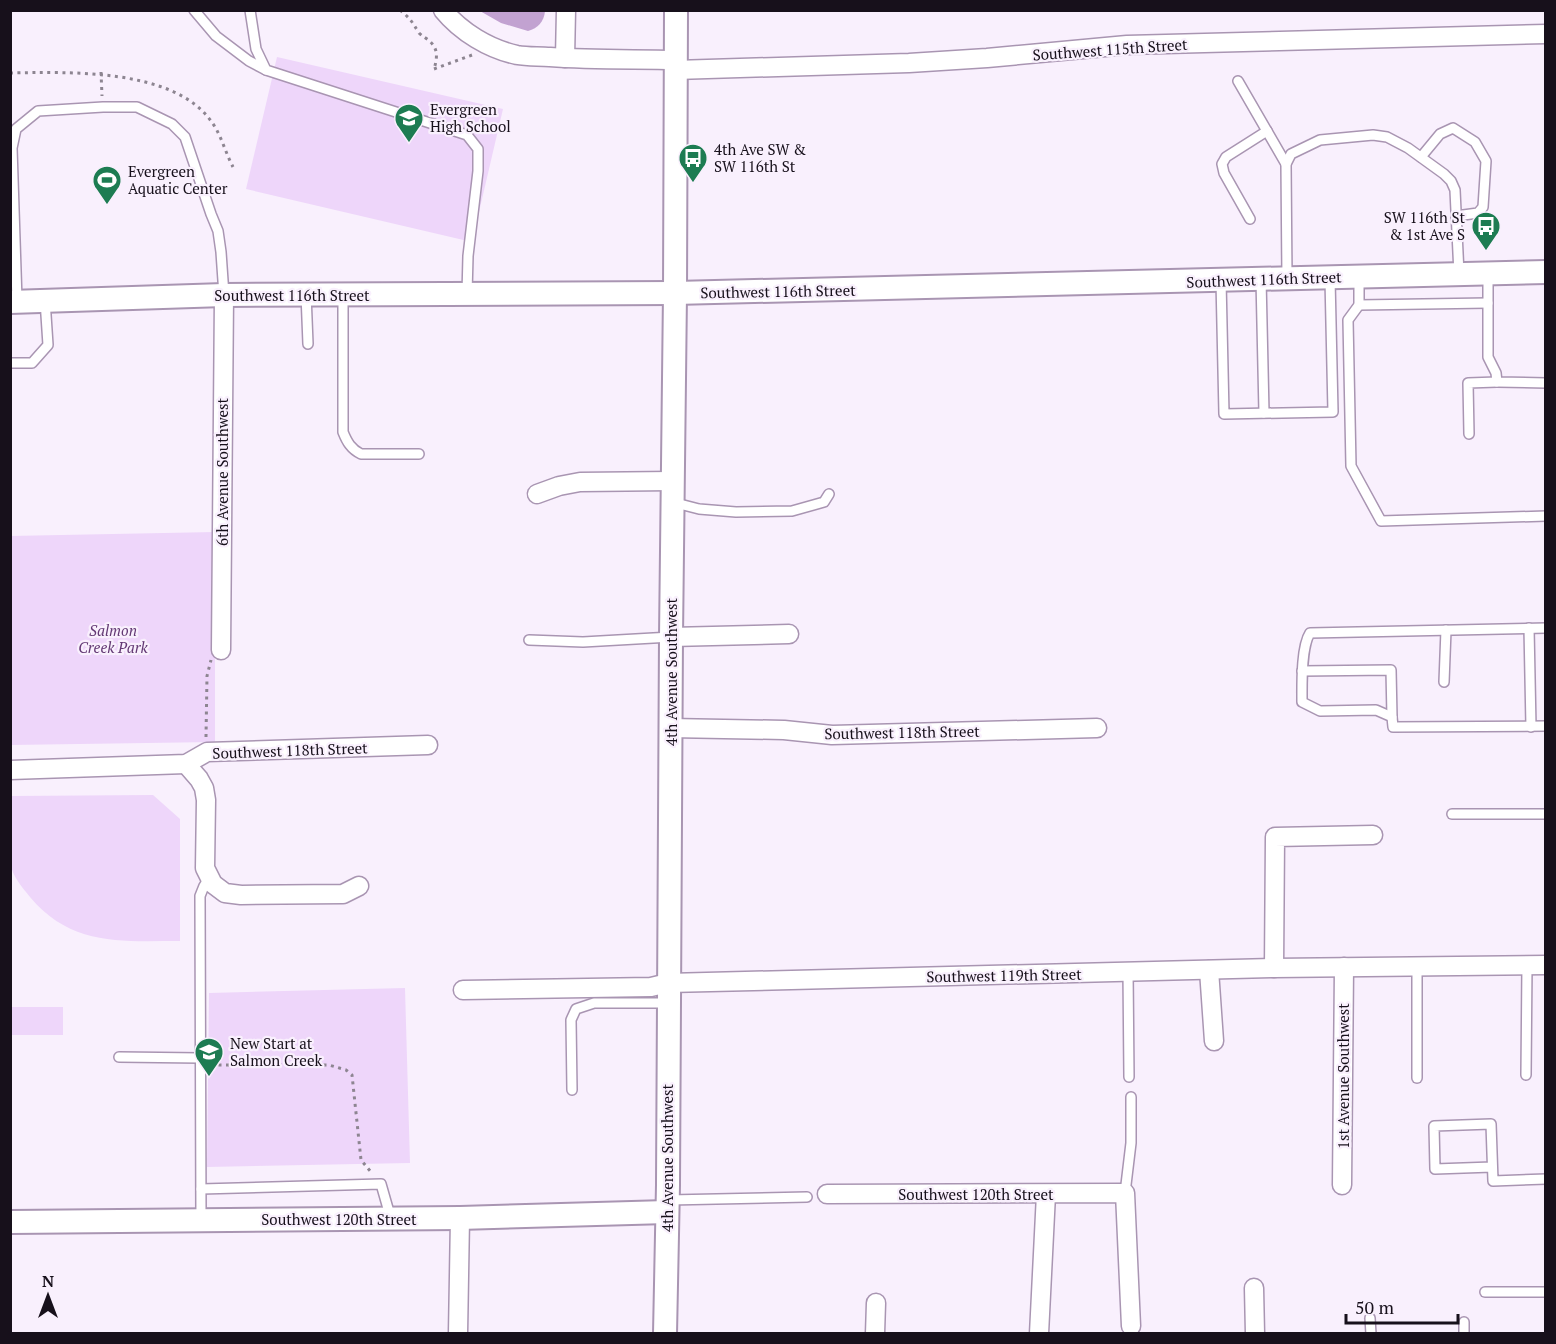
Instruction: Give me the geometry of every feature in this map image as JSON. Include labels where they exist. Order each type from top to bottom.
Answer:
[{"type":"street","name":"Southwest 115th Street","points":[[443,10],[468,34],[494,47],[518,55],[675,65],[909,63],[1127,45],[1545,34]]},
{"type":"street","points":[[565,58],[566,10]]},
{"type":"street","name":"4th Avenue Southwest","points":[[665,1334],[676,10]]},
{"type":"street","name":"Southwest 116th Street","points":[[14,301],[306,294],[675,293],[1545,272]]},
{"type":"street","name":"6th Avenue Southwest","points":[[221,642],[224,295]]},
{"type":"street","points":[[537,494],[580,482],[672,491]]},
{"type":"street","points":[[670,637],[789,634]]},
{"type":"street","name":"Southwest 118th Street","points":[[670,728],[784,730],[832,735],[1097,728]]},
{"type":"street","name":"Southwest 118th Street","points":[[10,770],[186,764],[207,752],[428,745]]},
{"type":"street","points":[[186,764],[204,788],[206,800],[205,868],[213,884],[225,893],[241,895],[343,894],[359,886]]},
{"type":"street","points":[[1274,968],[1275,837],[1373,835]]},
{"type":"street","name":"Southwest 119th Street","points":[[463,990],[651,987],[668,993],[1128,971],[1545,965]]},
{"type":"street","name":"1st Avenue Southwest","points":[[1342,1185],[1344,967]]},
{"type":"street","points":[[1209,970],[1214,1041]]},
{"type":"street","points":[[1125,1193],[1131,1326]]},
{"type":"street","name":"Southwest 120th Street","points":[[827,1194],[1125,1193]]},
{"type":"street","points":[[1039,1334],[1046,1194]]},
{"type":"street","name":"Southwest 120th Street","points":[[10,1222],[460,1218],[667,1206]]},
{"type":"street","points":[[458,1334],[460,1218]]},
{"type":"street","points":[[1254,1288],[1255,1334]]},
{"type":"street","points":[[875,1334],[876,1303]]},
{"type":"lane","points":[[194,10],[216,36],[249,61],[266,70],[467,135],[478,149],[478,171],[468,256],[467,294]]},
{"type":"lane","points":[[249,10],[256,49],[266,70]]},
{"type":"lane","points":[[1238,81],[1286,164]]},
{"type":"lane","points":[[14,301],[12,148],[16,129],[38,111],[103,107],[136,107],[172,124],[185,137],[218,231],[224,295]]},
{"type":"lane","points":[[1421,157],[1440,134],[1452,128],[1475,142],[1486,161],[1483,207],[1478,213],[1456,216]]},
{"type":"lane","points":[[1250,219],[1224,173],[1222,164],[1226,157],[1267,131]]},
{"type":"lane","points":[[1287,279],[1286,164],[1291,154],[1320,140],[1373,135],[1387,137],[1408,148],[1451,181],[1455,190],[1459,274]]},
{"type":"lane","points":[[1488,274],[1488,357],[1496,373],[1497,382]]},
{"type":"lane","points":[[1359,277],[1359,305],[1348,320],[1351,466],[1381,521],[1545,516]]},
{"type":"lane","points":[[1221,280],[1224,414],[1333,412],[1330,278]]},
{"type":"lane","points":[[1261,279],[1264,413]]},
{"type":"lane","points":[[306,294],[308,344]]},
{"type":"lane","points":[[343,294],[343,432],[348,444],[361,454],[419,454]]},
{"type":"lane","points":[[10,363],[32,363],[48,345],[45,300]]},
{"type":"lane","points":[[1359,305],[1488,303]]},
{"type":"lane","points":[[1469,434],[1468,384],[1545,383]]},
{"type":"lane","points":[[672,491],[699,509],[736,512],[792,511],[824,502],[829,494]]},
{"type":"lane","points":[[1529,628],[1531,726]]},
{"type":"lane","points":[[1392,717],[1376,710],[1320,711],[1302,702],[1302,671],[1310,633],[1545,628]]},
{"type":"lane","points":[[1444,682],[1446,630]]},
{"type":"lane","points":[[529,640],[583,642],[670,637]]},
{"type":"lane","points":[[1302,671],[1391,670],[1393,727],[1545,726]]},
{"type":"lane","points":[[1452,814],[1545,814]]},
{"type":"lane","points":[[201,1220],[200,896],[210,877]]},
{"type":"lane","points":[[1526,1075],[1527,965]]},
{"type":"lane","points":[[1417,966],[1417,1078]]},
{"type":"lane","points":[[1128,971],[1129,1077]]},
{"type":"lane","points":[[572,1090],[571,1020],[576,1009],[594,1003],[668,993]]},
{"type":"lane","points":[[119,1057],[200,1061]]},
{"type":"lane","points":[[1125,1193],[1131,1143],[1131,1097]]},
{"type":"lane","points":[[1492,1167],[1436,1169],[1434,1126],[1491,1124],[1493,1181],[1545,1179]]},
{"type":"lane","points":[[201,1189],[381,1184],[391,1219]]},
{"type":"lane","name":"Southwest 120th Street","points":[[667,1206],[807,1197]]},
{"type":"lane","points":[[1485,1292],[1545,1292]]},
{"type":"lane","points":[[1370,1318],[1371,1334]]},
{"type":"lane","points":[[1464,1322],[1464,1334]]},
{"type":"path","points":[[400,10],[414,22],[420,35],[436,48],[434,69],[494,47]]},
{"type":"path","points":[[10,73],[101,74],[163,86],[201,109],[213,122],[233,167]]},
{"type":"path","points":[[101,74],[103,107]]},
{"type":"path","points":[[207,752],[207,676],[211,660],[221,642]]},
{"type":"path","points":[[200,1061],[329,1065],[346,1070],[352,1075],[361,1160],[381,1184]]},
{"type":"green space","points":[[277,57],[503,109],[472,242],[246,189]]},
{"type":"green space","name":"Salmon Creek Park","points":[[215,532],[215,742],[11,745],[10,536]]},
{"type":"green space","points":[[153,795],[180,819],[180,941],[118,940],[81,933],[63,925],[46,913],[16,878],[10,859],[11,796]]},
{"type":"green space","points":[[405,988],[410,1163],[207,1167],[209,993]]},
{"type":"green space","points":[[11,1007],[63,1007],[63,1035],[11,1035]]},
{"type":"shaded area","points":[[480,11],[545,11],[540,24],[528,31],[501,23]]},
{"type":"place","name":"Evergreen High School","points":[[409,144]]},
{"type":"place","name":"4th Ave SW & SW 116th St","points":[[693,184]]},
{"type":"place","name":"Evergreen Aquatic Center","points":[[107,206]]},
{"type":"place","name":"SW 116th St & 1st Ave S","points":[[1486,252]]},
{"type":"place","name":"New Start at Salmon Creek","points":[[209,1078]]}]
